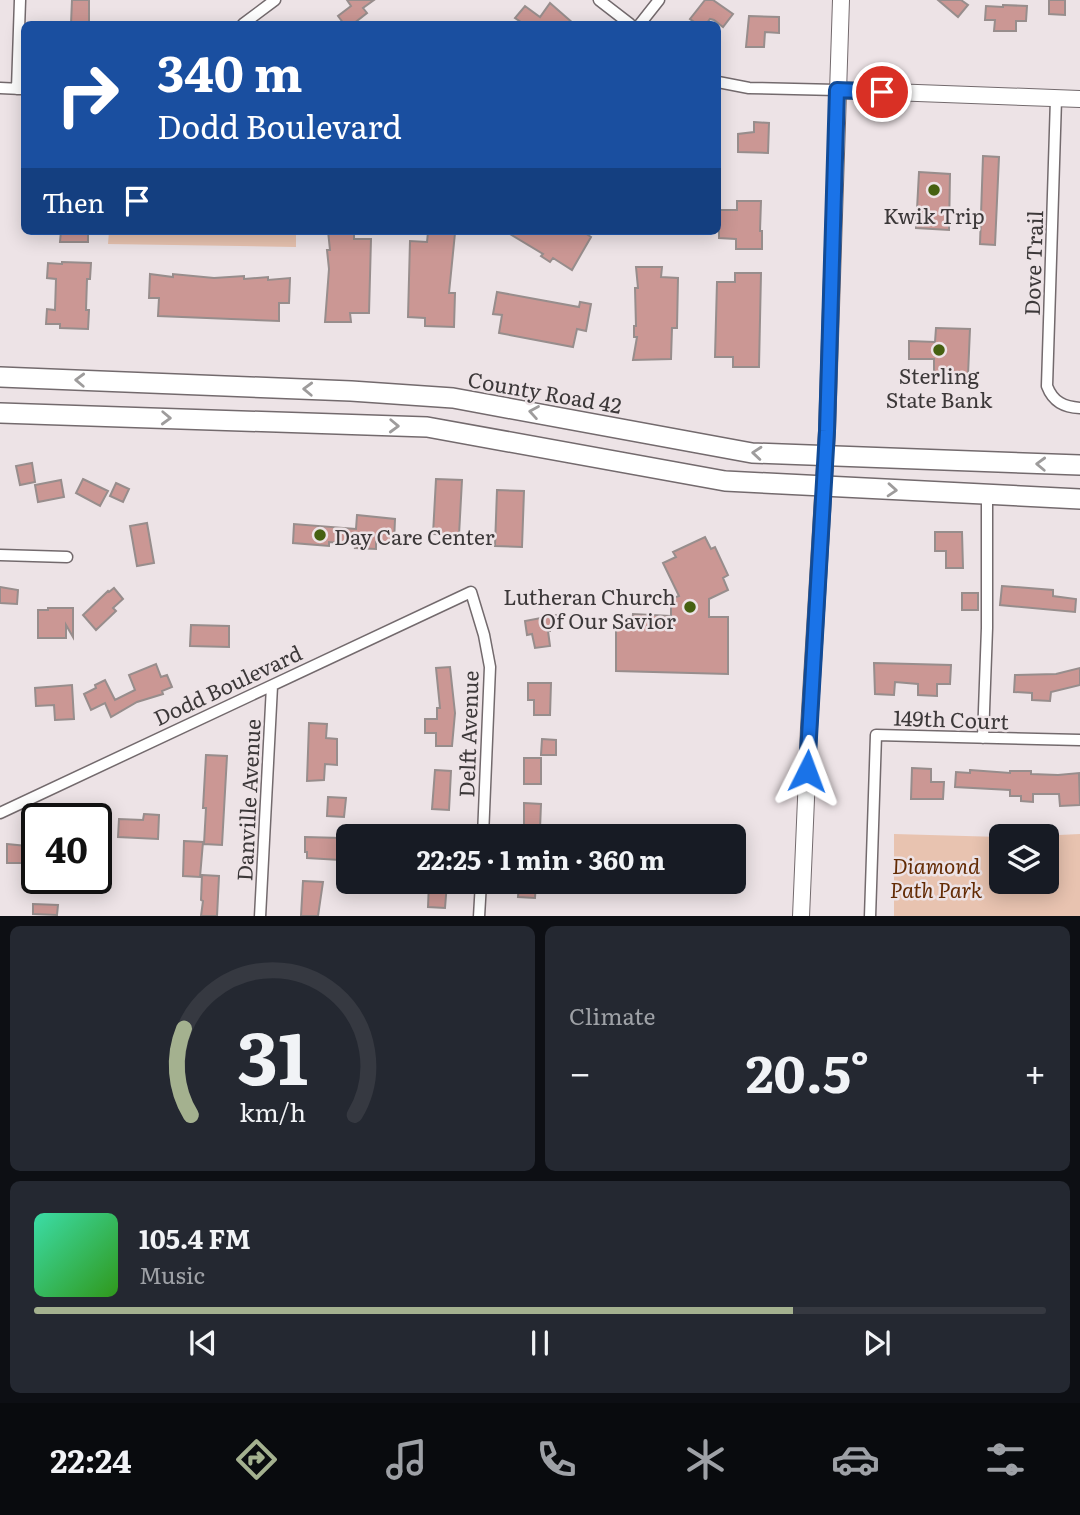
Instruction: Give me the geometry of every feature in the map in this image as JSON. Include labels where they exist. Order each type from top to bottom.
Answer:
[{"type":"highway","name":"County Road 42","points":[[0,377],[351,391],[453,398],[752,453],[1080,465]]},
{"type":"highway","points":[[0,413],[427,427],[725,481],[1080,499]]},
{"type":"street","points":[[0,88],[21,89],[20,0]]},
{"type":"street","points":[[247,21],[275,0]]},
{"type":"street","points":[[599,0],[626,21]]},
{"type":"street","points":[[642,21],[659,0]]},
{"type":"street","points":[[801,916],[824,486],[841,0]]},
{"type":"street","points":[[721,83],[749,88],[1080,99]]},
{"type":"street","name":"Dove Trail","points":[[1056,99],[1048,386],[1050,393],[1062,405],[1080,408]]},
{"type":"street","points":[[983,738],[987,628],[987,495]]},
{"type":"street","points":[[0,555],[67,557]]},
{"type":"street","name":"Dodd Boulevard","points":[[0,813],[471,592]]},
{"type":"street","name":"Delft Avenue","points":[[471,592],[490,667],[483,824]]},
{"type":"street","name":"Danville Avenue","points":[[260,916],[272,686]]},
{"type":"street","name":"149th Court","points":[[870,916],[876,735],[1080,740]]},
{"type":"street","points":[[479,916],[480,894]]},
{"type":"green space","points":[[109,235],[296,235],[296,247],[108,244]]},
{"type":"green space","name":"Diamond Path Park","points":[[894,834],[989,837],[989,894],[1059,894],[1059,835],[1080,834],[1080,916],[894,916]]},
{"type":"building","points":[[72,0],[89,0],[89,21],[71,21]]},
{"type":"building","points":[[347,0],[374,0],[363,8],[367,13],[357,21],[342,21],[338,16],[351,6]]},
{"type":"building","points":[[705,0],[713,0],[733,14],[723,27],[721,21],[690,19]]},
{"type":"building","points":[[938,0],[961,0],[968,5],[958,17]]},
{"type":"building","points":[[1049,0],[1065,0],[1065,15],[1049,14]]},
{"type":"building","points":[[550,3],[571,21],[520,21],[515,18],[525,6],[540,17]]},
{"type":"building","points":[[986,6],[1027,6],[1026,21],[1016,21],[1016,31],[994,31],[995,20],[985,20]]},
{"type":"building","points":[[749,16],[779,17],[779,33],[765,32],[764,47],[746,47]]},
{"type":"building","points":[[754,122],[769,123],[768,153],[738,152],[738,134],[754,132]]},
{"type":"building","name":"Kwik Trip","points":[[983,156],[999,157],[995,245],[980,244]]},
{"type":"building","name":"Kwik Trip","points":[[919,172],[950,174],[949,230],[916,228]]},
{"type":"building","points":[[737,201],[761,201],[762,249],[736,249],[736,239],[719,238],[721,210],[737,210]]},
{"type":"building","points":[[61,235],[88,235],[88,242],[60,242]]},
{"type":"building","points":[[328,235],[354,235],[354,239],[371,239],[369,313],[350,313],[351,322],[325,322],[329,269],[327,250],[330,250]]},
{"type":"building","points":[[428,235],[455,235],[449,293],[455,293],[454,327],[425,326],[425,318],[408,317],[410,241],[427,242]]},
{"type":"building","points":[[512,235],[591,237],[572,270],[553,258],[550,262],[541,256],[543,254]]},
{"type":"building","points":[[48,263],[91,263],[90,279],[87,279],[88,329],[60,328],[60,324],[46,324],[47,309],[55,310],[56,279],[47,278]]},
{"type":"building","points":[[636,267],[662,267],[661,277],[678,278],[677,328],[672,328],[671,359],[633,360],[637,337],[634,337],[635,288],[638,288]]},
{"type":"building","points":[[735,273],[761,273],[759,367],[733,367],[733,357],[715,357],[717,282],[735,282]]},
{"type":"building","points":[[150,274],[214,278],[244,276],[244,279],[268,277],[268,280],[290,278],[289,303],[279,303],[279,321],[158,316],[159,298],[149,298]]},
{"type":"building","points":[[497,292],[579,307],[580,302],[591,304],[586,331],[577,329],[573,347],[499,333],[502,315],[493,314]]},
{"type":"building","name":"Sterling State Bank","points":[[936,328],[970,329],[968,375],[934,374],[934,359],[909,359],[909,341],[935,342]]},
{"type":"building","points":[[32,463],[35,482],[20,485],[16,466]]},
{"type":"building","points":[[83,479],[108,491],[100,506],[76,493]]},
{"type":"building","points":[[436,479],[462,480],[459,535],[433,534]]},
{"type":"building","points":[[61,480],[64,497],[38,502],[35,485]]},
{"type":"building","points":[[116,483],[129,489],[123,502],[110,496]]},
{"type":"building","points":[[497,490],[524,491],[522,547],[495,546]]},
{"type":"building","points":[[357,515],[395,519],[394,543],[376,542],[376,549],[355,548],[356,544],[329,542],[329,546],[293,543],[294,524],[356,529]]},
{"type":"building","points":[[147,523],[154,563],[137,566],[130,526]]},
{"type":"building","points":[[935,532],[962,532],[963,568],[946,568],[946,551],[935,551]]},
{"type":"building","name":"Lutheran Church Of Our Savior","points":[[705,537],[711,549],[715,547],[728,575],[723,578],[728,590],[709,599],[709,617],[728,617],[728,674],[616,671],[616,622],[632,623],[633,614],[671,616],[671,599],[679,596],[663,563],[676,557],[673,552]]},
{"type":"building","points":[[1002,586],[1053,590],[1053,596],[1076,599],[1075,612],[1000,605]]},
{"type":"building","points":[[0,587],[18,590],[17,604],[0,603]]},
{"type":"building","points":[[114,588],[123,599],[113,608],[116,611],[96,630],[83,615]]},
{"type":"building","points":[[962,593],[978,593],[978,610],[962,610]]},
{"type":"building","points":[[73,608],[73,637],[66,625],[66,638],[38,638],[38,610]]},
{"type":"building","points":[[557,615],[559,626],[548,631],[550,646],[535,648],[532,634],[527,635],[525,621]]},
{"type":"building","points":[[191,625],[229,626],[229,647],[190,646]]},
{"type":"building","points":[[874,663],[951,665],[950,684],[937,684],[937,696],[918,695],[918,684],[895,682],[894,695],[875,694]]},
{"type":"building","points":[[156,664],[161,677],[167,675],[172,687],[162,691],[163,694],[137,702],[111,717],[105,703],[91,710],[84,694],[96,688],[95,685],[105,680],[115,700],[135,690],[129,675]]},
{"type":"building","points":[[450,667],[455,713],[452,746],[436,746],[436,733],[425,733],[425,719],[437,719],[437,708],[440,708],[436,668]]},
{"type":"building","points":[[1080,668],[1080,685],[1051,692],[1050,701],[1032,700],[1032,693],[1014,692],[1015,675],[1056,674]]},
{"type":"building","points":[[528,683],[551,683],[550,715],[534,715],[534,700],[528,700]]},
{"type":"building","points":[[72,685],[74,719],[55,720],[54,705],[36,706],[35,688]]},
{"type":"building","points":[[309,723],[327,724],[326,738],[337,739],[337,765],[325,764],[324,780],[307,781]]},
{"type":"building","points":[[542,739],[556,740],[556,755],[541,755]]},
{"type":"building","points":[[206,755],[227,756],[222,845],[204,844]]},
{"type":"building","points":[[524,758],[541,758],[541,784],[524,784]]},
{"type":"building","points":[[912,768],[931,769],[931,782],[944,782],[943,799],[911,799]]},
{"type":"building","points":[[435,770],[451,771],[449,810],[432,809]]},
{"type":"building","points":[[970,770],[1010,773],[1031,771],[1031,774],[1058,775],[1079,773],[1080,805],[1060,806],[1059,794],[1033,794],[1033,802],[1021,801],[1021,796],[1010,796],[1010,790],[955,787],[956,772],[970,773]]},
{"type":"building","points":[[328,797],[346,798],[344,817],[327,816]]},
{"type":"building","points":[[524,803],[541,804],[540,824],[524,824]]},
{"type":"building","points":[[144,814],[159,815],[158,839],[118,837],[119,819],[143,820]]},
{"type":"building","points":[[305,837],[336,838],[336,860],[307,858]]},
{"type":"building","points":[[184,841],[203,842],[200,877],[183,876]]},
{"type":"building","points":[[7,844],[21,845],[21,863],[7,863]]},
{"type":"building","points":[[202,875],[219,876],[217,916],[201,916]]},
{"type":"building","points":[[303,881],[323,882],[318,916],[301,916]]},
{"type":"building","points":[[429,894],[446,894],[445,908],[428,907]]},
{"type":"building","points":[[518,894],[535,894],[535,898],[518,897]]},
{"type":"building","points":[[33,904],[58,905],[57,915],[33,914]]},
{"type":"place","name":"Kwik Trip","points":[[934,190]]},
{"type":"place","name":"Sterling State Bank","points":[[939,350]]},
{"type":"place","name":"Day Care Center","points":[[320,535]]},
{"type":"place","name":"Lutheran Church Of Our Savior","points":[[690,607]]},
{"type":"route","points":[[807,771],[827,431],[837,90],[882,92]]}]
